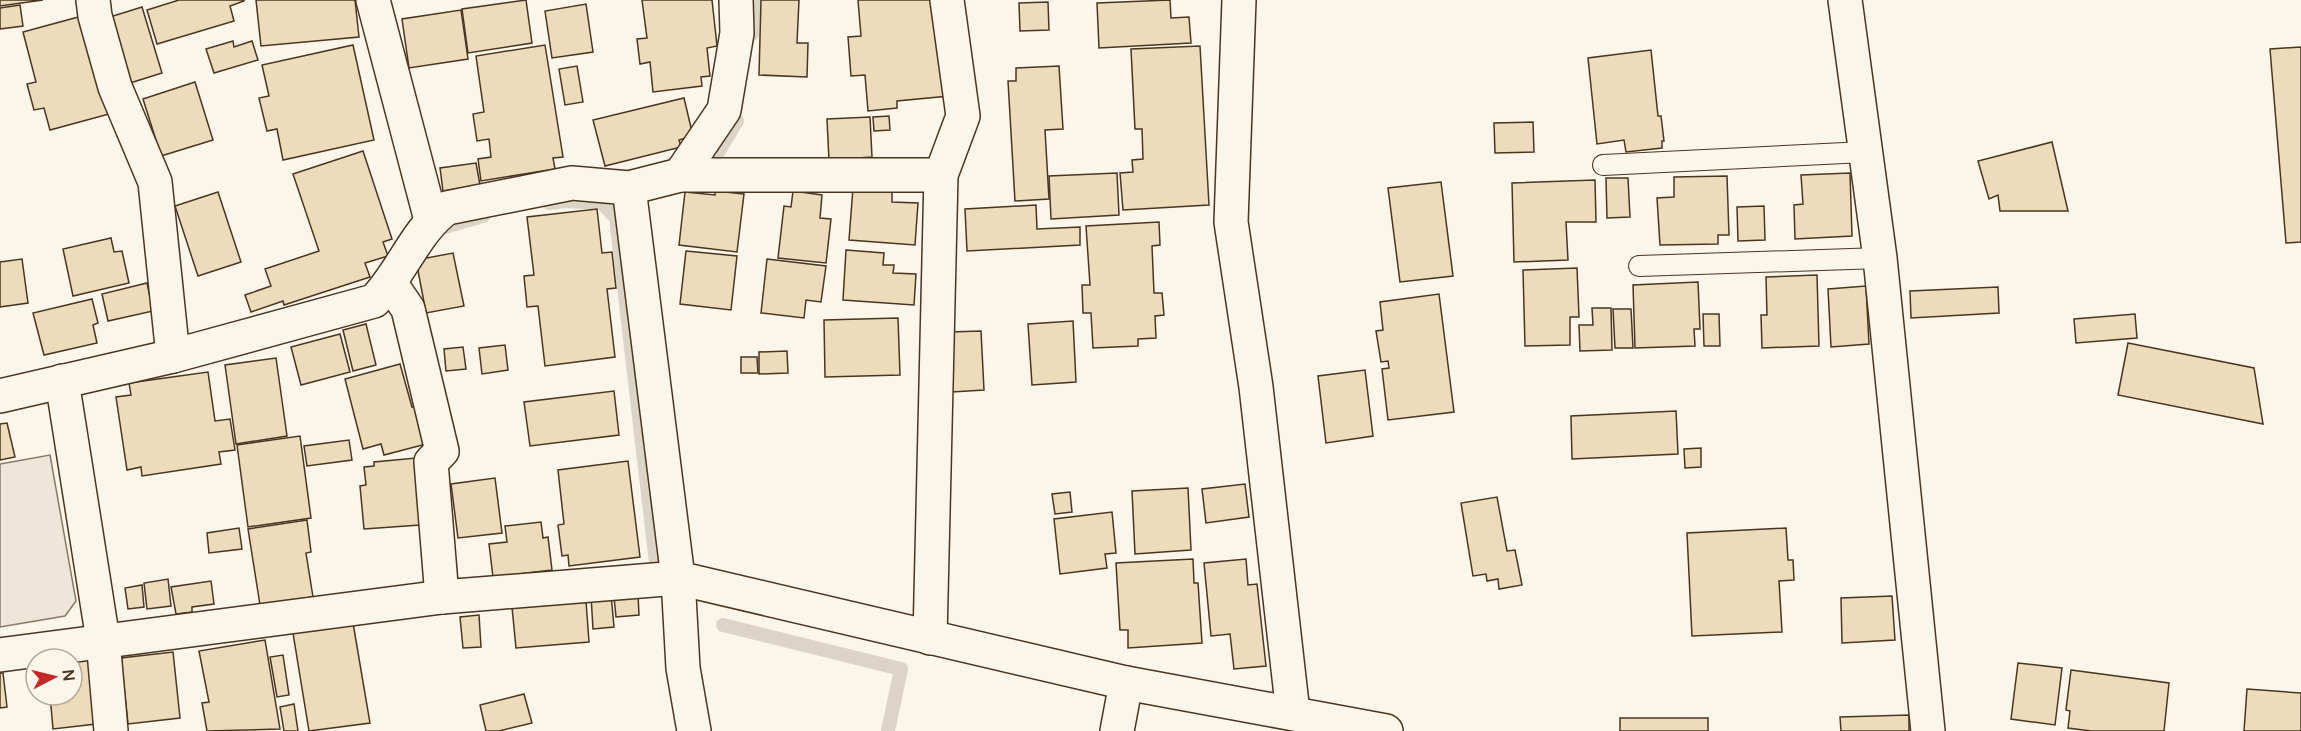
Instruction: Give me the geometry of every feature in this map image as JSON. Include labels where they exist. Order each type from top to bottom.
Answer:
[{"type":"street","points":[[93,0],[95,16],[114,87],[155,182],[173,356]]},
{"type":"street","points":[[373,0],[431,220]]},
{"type":"street","points":[[680,175],[724,110],[737,33],[736,0]]},
{"type":"street","points":[[930,638],[941,175],[963,116],[947,0]]},
{"type":"street","points":[[1239,0],[1231,222],[1256,387],[1293,713]]},
{"type":"street","points":[[1845,0],[1880,258],[1928,731]]},
{"type":"street","points":[[0,396],[173,356],[374,301],[391,284],[431,220],[447,208],[572,183],[629,188],[680,175],[941,175]]},
{"type":"street","points":[[629,188],[678,578],[683,668],[694,731]]},
{"type":"street","points":[[391,284],[408,309],[442,452],[431,462],[442,597]]},
{"type":"street","points":[[62,381],[103,640],[111,731]]},
{"type":"street","points":[[0,655],[442,597],[678,578],[1126,683],[1386,731]]},
{"type":"street","points":[[1117,731],[1126,683]]},
{"type":"lane","points":[[1603,165],[1865,152]]},
{"type":"lane","points":[[1639,266],[1880,258]]},
{"type":"shaded area","points":[[50,455],[76,601],[65,616],[0,627],[0,464]]},
{"type":"building","points":[[0,0],[43,0],[0,6]]},
{"type":"building","points":[[179,0],[244,1],[230,6],[234,21],[157,44],[147,10]]},
{"type":"building","points":[[256,0],[355,0],[359,37],[261,46]]},
{"type":"building","points":[[526,0],[532,43],[468,53],[462,9]]},
{"type":"building","points":[[642,0],[712,0],[717,46],[707,48],[710,76],[701,77],[702,86],[653,92],[650,62],[640,64],[637,39],[647,38]]},
{"type":"building","points":[[761,0],[799,0],[797,43],[808,43],[807,77],[759,75]]},
{"type":"building","points":[[858,0],[941,0],[949,96],[897,101],[897,108],[868,111],[865,75],[851,76],[848,37],[861,36]]},
{"type":"building","points":[[1170,0],[1171,18],[1189,17],[1191,43],[1099,48],[1097,3]]},
{"type":"building","points":[[1048,2],[1049,30],[1020,31],[1019,3]]},
{"type":"building","points":[[586,4],[593,52],[552,58],[545,11]]},
{"type":"building","points":[[20,5],[23,26],[0,29],[0,8]]},
{"type":"building","points":[[142,7],[162,73],[130,83],[110,17]]},
{"type":"building","points":[[461,10],[468,59],[409,68],[402,19]]},
{"type":"building","points":[[82,16],[109,114],[50,130],[44,108],[34,110],[27,84],[36,82],[23,32]]},
{"type":"building","points":[[233,41],[234,47],[252,41],[258,60],[214,73],[206,49]]},
{"type":"building","points":[[353,45],[374,140],[283,160],[277,129],[267,131],[259,98],[269,96],[262,65]]},
{"type":"building","points":[[545,45],[563,157],[553,158],[555,169],[481,181],[478,159],[491,157],[489,139],[477,141],[473,114],[484,112],[476,56]]},
{"type":"building","points":[[1200,46],[1209,205],[1123,210],[1120,173],[1133,172],[1132,160],[1143,159],[1142,129],[1135,129],[1131,49]]},
{"type":"building","points":[[2301,47],[2301,242],[2286,243],[2270,49]]},
{"type":"building","points":[[1651,50],[1658,116],[1661,116],[1664,141],[1662,141],[1662,148],[1626,152],[1624,140],[1597,144],[1588,58]]},
{"type":"building","points":[[577,66],[583,102],[565,105],[559,69]]},
{"type":"building","points":[[1059,66],[1063,129],[1045,130],[1049,199],[1015,201],[1008,81],[1016,81],[1016,68]]},
{"type":"building","points":[[195,82],[213,140],[161,156],[143,99]]},
{"type":"building","points":[[684,98],[693,136],[679,140],[681,147],[605,166],[593,120]]},
{"type":"building","points":[[889,116],[890,130],[874,131],[873,117]]},
{"type":"building","points":[[870,117],[872,157],[829,160],[827,119]]},
{"type":"building","points":[[1533,122],[1534,152],[1495,153],[1494,123]]},
{"type":"building","points":[[2052,142],[2068,211],[2000,211],[1998,195],[1989,199],[1978,161]]},
{"type":"building","points":[[363,151],[392,239],[383,242],[388,256],[365,263],[370,277],[284,305],[283,301],[251,312],[245,295],[271,286],[265,269],[319,251],[293,174]]},
{"type":"building","points":[[476,163],[480,185],[443,191],[440,168]]},
{"type":"building","points":[[1117,173],[1119,215],[1051,219],[1049,176]]},
{"type":"building","points":[[1850,173],[1852,236],[1795,239],[1794,205],[1803,204],[1801,175]]},
{"type":"building","points":[[1727,176],[1729,235],[1718,235],[1718,244],[1660,245],[1657,198],[1674,197],[1674,177]]},
{"type":"building","points":[[1606,178],[1628,178],[1630,217],[1607,218]]},
{"type":"building","points":[[1595,180],[1596,222],[1566,222],[1568,260],[1514,262],[1512,183]]},
{"type":"building","points":[[1441,182],[1453,276],[1400,282],[1388,188]]},
{"type":"building","points":[[853,188],[892,191],[892,202],[918,203],[915,245],[849,240]]},
{"type":"building","points":[[715,191],[744,194],[737,252],[679,245],[685,192],[715,195]]},
{"type":"building","points":[[793,191],[822,195],[820,218],[831,219],[826,263],[778,258],[784,206],[791,207]]},
{"type":"building","points":[[218,192],[241,262],[198,276],[175,206]]},
{"type":"building","points":[[1036,205],[1037,229],[1080,227],[1080,245],[967,251],[965,209]]},
{"type":"building","points":[[1764,206],[1765,240],[1738,241],[1737,207]]},
{"type":"building","points":[[597,209],[602,253],[612,252],[616,288],[607,289],[615,357],[545,366],[538,306],[527,307],[524,276],[534,275],[527,217]]},
{"type":"building","points":[[1159,222],[1160,245],[1152,246],[1154,293],[1162,293],[1164,315],[1155,316],[1156,338],[1138,339],[1138,346],[1093,348],[1091,313],[1083,313],[1082,285],[1090,285],[1086,226]]},
{"type":"building","points":[[111,238],[114,252],[122,251],[129,283],[73,296],[63,249]]},
{"type":"building","points":[[846,250],[884,253],[883,265],[894,265],[893,273],[916,274],[914,305],[843,300]]},
{"type":"building","points":[[686,251],[737,256],[731,310],[680,304]]},
{"type":"building","points":[[453,253],[464,306],[426,313],[416,260]]},
{"type":"building","points":[[22,259],[28,303],[0,307],[0,262]]},
{"type":"building","points":[[767,259],[826,266],[821,302],[806,300],[804,318],[761,313]]},
{"type":"building","points":[[1577,268],[1579,317],[1570,317],[1570,345],[1525,346],[1523,270]]},
{"type":"building","points":[[1817,275],[1819,346],[1762,348],[1761,315],[1767,315],[1766,277]]},
{"type":"building","points":[[1698,282],[1700,329],[1694,329],[1695,346],[1635,348],[1633,285]]},
{"type":"building","points":[[147,283],[153,311],[108,321],[102,294]]},
{"type":"building","points":[[1866,286],[1869,344],[1831,347],[1828,289]]},
{"type":"building","points":[[1998,287],[1999,313],[1911,318],[1910,291]]},
{"type":"building","points":[[1439,294],[1454,412],[1388,420],[1382,369],[1389,368],[1388,361],[1381,362],[1376,331],[1383,330],[1380,302]]},
{"type":"building","points":[[92,299],[98,323],[93,325],[97,343],[44,355],[33,313]]},
{"type":"building","points":[[1592,308],[1611,308],[1612,350],[1580,351],[1579,325],[1593,325]]},
{"type":"building","points":[[1613,309],[1631,309],[1633,348],[1615,348]]},
{"type":"building","points":[[1703,314],[1719,314],[1720,346],[1704,346]]},
{"type":"building","points":[[2135,314],[2137,338],[2076,343],[2074,319]]},
{"type":"building","points":[[898,318],[900,375],[825,377],[824,320]]},
{"type":"building","points":[[1073,321],[1076,382],[1032,385],[1028,324]]},
{"type":"building","points":[[366,324],[376,365],[353,371],[343,330]]},
{"type":"building","points":[[981,331],[984,390],[952,392],[949,332]]},
{"type":"building","points":[[340,334],[350,372],[301,385],[291,347]]},
{"type":"building","points":[[2128,343],[2254,368],[2263,424],[2118,395]]},
{"type":"building","points":[[505,345],[508,370],[482,374],[479,348]]},
{"type":"building","points":[[463,347],[466,369],[446,371],[444,349]]},
{"type":"building","points":[[787,351],[788,373],[759,374],[759,352]]},
{"type":"building","points":[[741,357],[757,357],[758,373],[741,373]]},
{"type":"building","points":[[276,358],[287,436],[236,444],[225,365]]},
{"type":"building","points":[[400,364],[412,407],[421,405],[430,443],[384,455],[381,444],[363,449],[345,379]]},
{"type":"building","points":[[1365,370],[1373,436],[1326,443],[1318,376]]},
{"type":"building","points":[[208,372],[215,421],[230,419],[235,450],[219,452],[221,464],[142,476],[141,467],[127,470],[116,397],[131,395],[129,383]]},
{"type":"building","points":[[614,391],[619,435],[530,446],[524,402]]},
{"type":"building","points":[[1676,411],[1678,454],[1572,459],[1571,416]]},
{"type":"building","points":[[7,423],[15,457],[0,460],[0,424]]},
{"type":"building","points":[[300,436],[311,518],[248,527],[237,445]]},
{"type":"building","points":[[349,440],[352,460],[307,466],[304,446]]},
{"type":"building","points":[[1701,448],[1701,467],[1685,468],[1684,449]]},
{"type":"building","points":[[416,458],[420,525],[364,529],[360,486],[366,485],[364,467],[374,466],[374,462]]},
{"type":"building","points":[[628,461],[640,557],[569,566],[568,555],[562,556],[558,525],[564,524],[558,470]]},
{"type":"building","points":[[495,478],[502,533],[458,538],[451,484]]},
{"type":"building","points":[[1245,484],[1249,517],[1206,523],[1202,489]]},
{"type":"building","points":[[1188,488],[1191,550],[1135,554],[1132,491]]},
{"type":"building","points":[[1070,492],[1072,512],[1055,514],[1052,494]]},
{"type":"building","points":[[1497,497],[1507,551],[1515,550],[1522,585],[1499,589],[1498,579],[1487,581],[1486,574],[1473,576],[1461,503]]},
{"type":"building","points":[[1112,512],[1116,553],[1105,554],[1107,568],[1060,574],[1054,519]]},
{"type":"building","points":[[307,520],[311,552],[306,553],[313,597],[260,605],[248,529]]},
{"type":"building","points":[[541,522],[543,538],[548,537],[552,570],[493,577],[489,544],[507,542],[505,526]]},
{"type":"building","points":[[239,528],[242,549],[209,553],[207,533]]},
{"type":"building","points":[[1786,528],[1788,560],[1793,560],[1794,580],[1779,581],[1782,632],[1692,636],[1687,533]]},
{"type":"building","points":[[1193,559],[1194,583],[1198,583],[1202,643],[1128,648],[1128,630],[1120,630],[1116,563]]},
{"type":"building","points":[[1246,559],[1248,585],[1257,584],[1266,666],[1234,669],[1230,634],[1211,636],[1204,563]]},
{"type":"building","points":[[168,579],[171,606],[147,609],[144,583]]},
{"type":"building","points":[[211,581],[214,604],[192,607],[192,612],[176,614],[171,587]]},
{"type":"building","points":[[142,585],[144,607],[128,609],[125,588]]},
{"type":"building","points":[[611,594],[614,627],[593,629],[591,596]]},
{"type":"building","points":[[638,595],[639,615],[616,617],[614,597]]},
{"type":"building","points":[[1892,596],[1895,640],[1842,643],[1841,598]]},
{"type":"building","points":[[586,601],[589,642],[516,648],[512,607]]},
{"type":"building","points":[[479,615],[481,647],[463,648],[460,617]]},
{"type":"building","points":[[353,623],[370,723],[309,731],[293,633]]},
{"type":"building","points":[[265,640],[280,729],[207,731],[202,703],[209,702],[199,651]]},
{"type":"building","points":[[173,652],[180,718],[128,724],[121,658]]},
{"type":"building","points":[[283,655],[289,695],[277,697],[270,657]]},
{"type":"building","points":[[89,660],[96,724],[53,729],[51,707],[84,707],[84,661]]},
{"type":"building","points":[[2018,663],[2062,668],[2055,725],[2011,719]]},
{"type":"building","points":[[2071,670],[2169,683],[2164,731],[2091,731],[2068,728],[2070,711],[2066,710]]},
{"type":"building","points":[[0,673],[3,673],[7,707],[0,708]]},
{"type":"building","points":[[2247,689],[2301,693],[2301,731],[2244,731]]},
{"type":"building","points":[[524,694],[532,723],[499,731],[486,731],[480,705]]},
{"type":"building","points":[[294,704],[298,731],[284,731],[280,707]]},
{"type":"building","points":[[1909,715],[1909,731],[1841,731],[1840,717]]},
{"type":"building","points":[[1620,718],[1708,718],[1708,731],[1620,731]]},
{"type":"waterway","points":[[752,34],[754,0]]},
{"type":"waterway","points":[[714,159],[737,121]]},
{"type":"waterway","points":[[549,203],[565,201],[602,203],[616,218],[656,563]]},
{"type":"waterway","points":[[445,227],[483,216]]},
{"type":"waterway","points":[[723,625],[901,669],[888,731]]}]
